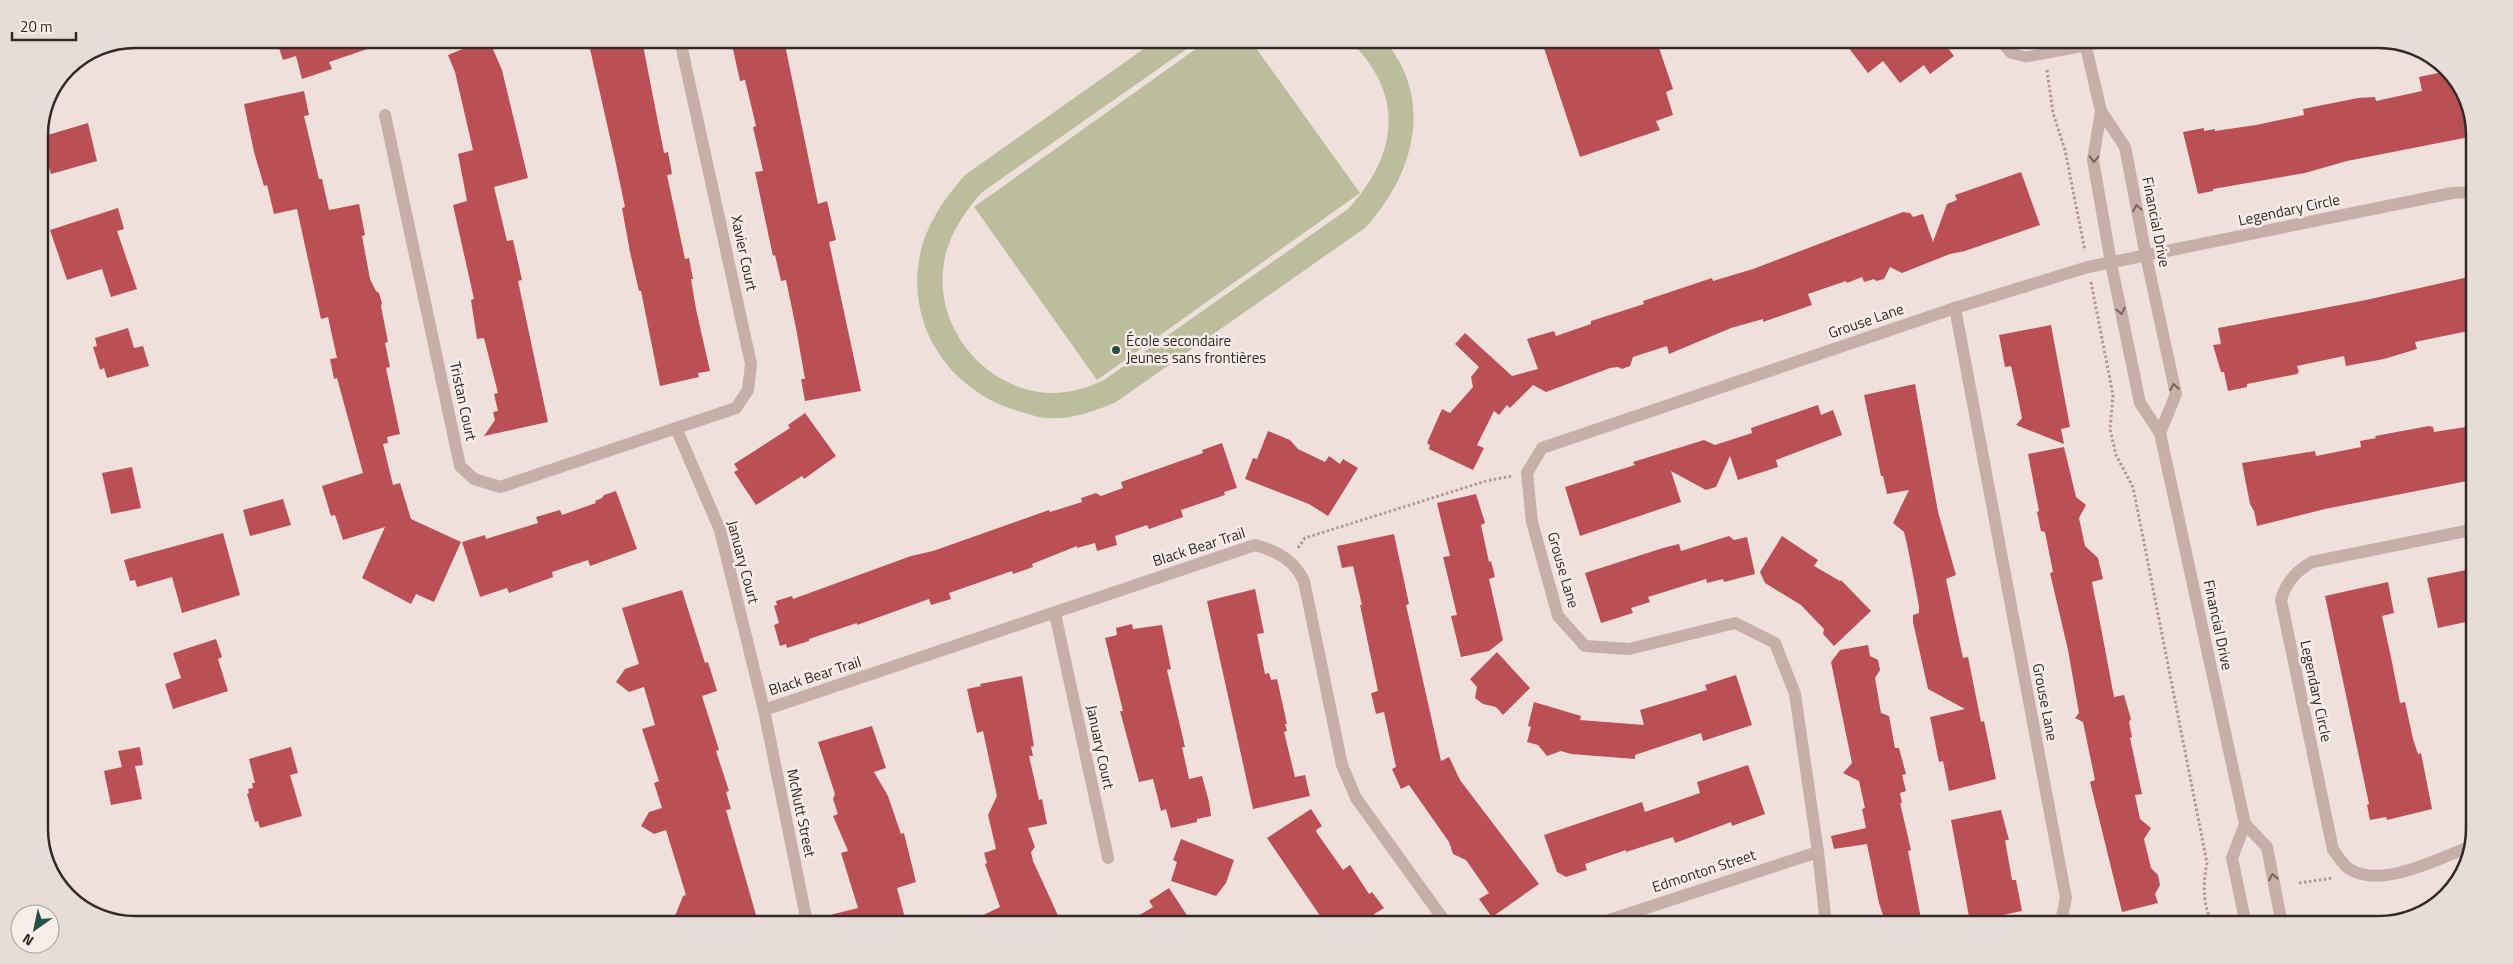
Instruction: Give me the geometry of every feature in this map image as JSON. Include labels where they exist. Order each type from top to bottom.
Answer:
[{"type":"street","name":"Xavier Court","points":[[676,428],[736,408],[748,390],[752,364],[682,48]]},
{"type":"street","name":"Financial Drive","points":[[2086,48],[2100,111],[2093,160],[2111,263],[2140,404],[2160,433],[2244,824]]},
{"type":"street","name":"Financial Drive","points":[[2100,111],[2126,147],[2146,256],[2176,394],[2160,433]]},
{"type":"street","name":"Tristan Court","points":[[385,115],[460,466],[474,479],[500,487],[676,428]]},
{"type":"street","name":"Legendary Circle","points":[[2111,263],[2452,193],[2465,192]]},
{"type":"street","name":"Grouse Lane","points":[[1825,916],[1818,852],[1795,694],[1775,643],[1734,623],[1629,649],[1584,646],[1558,616],[1532,522],[1527,473],[1542,448],[1955,308],[2088,267],[2111,263]]},
{"type":"street","name":"Grouse Lane","points":[[1955,308],[2066,898],[2062,916]]},
{"type":"street","name":"January Court","points":[[676,428],[720,530],[764,710]]},
{"type":"street","name":"Legendary Circle","points":[[2350,870],[2333,850],[2284,620],[2281,600],[2284,588],[2299,569],[2312,562],[2466,531]]},
{"type":"street","name":"Black Bear Trail","points":[[764,710],[1055,614],[1255,545],[1274,551],[1289,560],[1299,570],[1304,581],[1342,765],[1356,798],[1441,916]]},
{"type":"street","name":"January Court","points":[[1055,614],[1108,858]]},
{"type":"street","name":"McNutt Street","points":[[764,710],[806,916]]},
{"type":"street","points":[[2244,916],[2232,858],[2244,824],[2268,847],[2280,916]]},
{"type":"street","points":[[2350,870],[2374,876],[2396,874],[2463,849]]},
{"type":"street","name":"Edmonton Street","points":[[1624,916],[1818,852]]},
{"type":"lane","points":[[2006,48],[2010,54],[2026,57],[2067,48]]},
{"type":"path","points":[[2044,53],[2052,112],[2064,150],[2084,248]]},
{"type":"path","points":[[2092,288],[2113,395],[2110,429],[2116,455],[2133,487],[2204,846],[2207,863],[2204,882],[2205,900],[2209,916]]},
{"type":"path","points":[[1289,560],[1305,538],[1486,481],[1527,473]]},
{"type":"path","points":[[2299,883],[2334,878],[2350,870]]},
{"type":"green space","points":[[1145,48],[1188,48],[981,193],[961,219],[947,249],[943,271],[943,293],[948,315],[970,353],[987,369],[1005,381],[1026,389],[1049,393],[1063,393],[1091,386],[1104,380],[1348,209],[1365,188],[1377,168],[1385,146],[1388,125],[1387,104],[1380,83],[1368,62],[1356,48],[1390,48],[1401,65],[1410,89],[1414,114],[1412,138],[1406,162],[1382,208],[1365,228],[1116,402],[1100,409],[1065,418],[1044,418],[1025,413],[1001,405],[979,393],[960,378],[944,360],[931,340],[922,318],[918,294],[920,255],[923,242],[934,218],[948,195],[965,175]]},
{"type":"green space","points":[[1197,48],[1256,48],[1360,193],[1097,380],[974,207]]},
{"type":"building","points":[[279,48],[370,48],[329,62],[332,69],[302,79],[296,56],[283,60]]},
{"type":"building","points":[[465,48],[492,48],[502,70],[528,178],[494,187],[507,241],[513,240],[522,280],[518,281],[548,422],[484,436],[495,420],[493,412],[498,411],[494,394],[498,393],[484,338],[477,339],[471,300],[474,299],[453,205],[467,201],[458,154],[473,150],[455,72],[448,55]]},
{"type":"building","points":[[590,48],[644,48],[664,153],[668,152],[672,174],[667,175],[685,259],[689,258],[696,309],[710,371],[698,373],[699,377],[660,386],[641,291],[639,291],[630,252],[622,208],[625,207]]},
{"type":"building","points":[[733,48],[786,48],[818,204],[827,201],[836,240],[829,242],[861,391],[805,401],[801,379],[805,379],[786,280],[781,281],[775,255],[773,256],[755,172],[763,171],[753,127],[756,126],[745,80],[740,81]]},
{"type":"building","points":[[1544,48],[1659,48],[1673,89],[1666,92],[1673,115],[1656,121],[1660,130],[1580,157]]},
{"type":"building","points":[[1849,48],[1948,48],[1954,56],[1930,74],[1924,65],[1900,83],[1883,61],[1868,73]]},
{"type":"building","points":[[2440,73],[2448,81],[2461,106],[2464,117],[2465,138],[2347,161],[2305,173],[2213,189],[2213,191],[2198,194],[2183,132],[2204,128],[2204,131],[2215,129],[2215,131],[2256,125],[2304,115],[2303,109],[2358,98],[2375,97],[2376,101],[2422,91],[2419,77]]},
{"type":"building","points":[[304,91],[309,115],[304,116],[319,179],[322,179],[329,210],[359,204],[365,235],[362,236],[370,279],[379,293],[382,303],[388,342],[385,343],[390,367],[386,368],[400,434],[387,437],[388,443],[383,444],[393,485],[400,483],[411,519],[461,542],[434,602],[416,594],[411,604],[362,578],[385,527],[343,540],[335,515],[331,516],[322,486],[363,473],[337,378],[334,379],[330,359],[337,358],[328,317],[321,319],[297,209],[274,214],[267,185],[264,186],[254,152],[244,104]]},
{"type":"building","points":[[88,123],[97,161],[51,174],[48,163],[48,135]]},
{"type":"building","points":[[2021,172],[2040,225],[1965,251],[1950,254],[1902,273],[1890,267],[1884,279],[1864,282],[1862,277],[1808,294],[1812,305],[1763,322],[1763,319],[1731,328],[1669,354],[1667,346],[1633,357],[1630,366],[1622,369],[1618,367],[1610,368],[1546,392],[1533,385],[1510,408],[1507,405],[1499,415],[1494,411],[1477,445],[1484,448],[1473,470],[1429,449],[1430,445],[1427,443],[1442,409],[1450,413],[1473,387],[1471,377],[1479,367],[1455,344],[1465,333],[1512,376],[1538,369],[1527,339],[1554,331],[1556,336],[1591,324],[1591,321],[1644,304],[1643,301],[1712,278],[1713,281],[1753,269],[1903,212],[1910,213],[1913,217],[1923,214],[1933,242],[1947,204],[1957,200],[1955,195]]},
{"type":"building","points":[[118,208],[124,229],[117,231],[137,289],[111,297],[102,269],[67,280],[50,230]]},
{"type":"building","points":[[2465,278],[2465,332],[2415,342],[2417,349],[2384,359],[2346,366],[2344,356],[2297,366],[2299,372],[2297,374],[2247,384],[2247,387],[2228,391],[2224,372],[2221,372],[2213,345],[2221,344],[2218,328],[2366,300]]},
{"type":"building","points":[[2051,325],[2070,427],[2061,429],[2064,444],[2016,425],[2022,418],[2011,366],[2005,367],[1999,335]]},
{"type":"building","points":[[128,328],[134,348],[143,346],[149,366],[107,378],[104,368],[100,370],[93,347],[97,346],[95,338]]},
{"type":"building","points":[[1915,384],[1938,512],[1956,575],[1946,579],[1963,658],[1968,657],[1981,722],[1984,721],[1996,779],[1949,791],[1943,761],[1939,762],[1930,717],[1965,709],[1928,689],[1913,622],[1913,615],[1919,613],[1919,606],[1907,544],[1904,532],[1893,523],[1909,490],[1887,494],[1883,476],[1881,476],[1864,395]]},
{"type":"building","points":[[1818,405],[1821,415],[1833,410],[1842,435],[1776,460],[1778,467],[1738,480],[1730,456],[1716,487],[1706,490],[1671,471],[1681,502],[1580,536],[1565,487],[1635,465],[1633,462],[1704,440],[1715,445],[1752,433],[1751,428]]},
{"type":"building","points":[[805,413],[836,456],[804,479],[802,476],[756,505],[734,472],[738,470],[734,464],[790,428],[788,425]]},
{"type":"building","points":[[2429,426],[2433,427],[2434,432],[2465,427],[2466,481],[2325,509],[2257,526],[2254,511],[2250,504],[2242,463],[2315,451],[2316,456],[2361,447],[2360,441],[2376,438],[2375,436]]},
{"type":"building","points":[[1268,431],[1290,440],[1298,449],[1325,462],[1329,456],[1340,464],[1343,459],[1358,468],[1328,516],[1309,504],[1245,479],[1253,458],[1257,459]]},
{"type":"building","points":[[1222,443],[1237,488],[1224,492],[1225,495],[1181,510],[1183,517],[1149,529],[1147,525],[1115,536],[1117,545],[1097,551],[1095,543],[1077,548],[1077,546],[1032,564],[1033,567],[1013,574],[1012,571],[949,593],[951,599],[931,605],[929,599],[787,648],[786,644],[780,646],[774,625],[779,623],[774,606],[777,605],[776,601],[792,596],[793,599],[911,556],[933,551],[1049,510],[1050,512],[1082,502],[1081,498],[1096,493],[1101,496],[1123,488],[1121,482],[1203,453],[1202,450]]},
{"type":"building","points":[[2064,447],[2076,497],[2086,505],[2079,518],[2085,546],[2098,558],[2103,579],[2092,582],[2114,697],[2124,695],[2131,719],[2129,722],[2132,737],[2130,738],[2142,794],[2135,795],[2140,819],[2151,828],[2144,839],[2151,868],[2158,875],[2160,885],[2155,894],[2158,903],[2122,912],[2090,782],[2095,780],[2083,722],[2075,718],[2079,713],[2068,650],[2050,573],[2053,572],[2045,532],[2041,531],[2037,512],[2039,511],[2028,454]]},
{"type":"building","points":[[132,467],[141,508],[111,514],[102,473]]},
{"type":"building","points":[[616,491],[637,549],[590,566],[588,560],[552,572],[553,577],[509,593],[507,588],[480,597],[462,542],[485,535],[486,539],[538,523],[536,517],[560,510],[562,515],[596,503],[595,501],[604,495]]},
{"type":"building","points":[[1476,494],[1485,523],[1481,525],[1489,562],[1491,561],[1495,577],[1489,579],[1503,640],[1489,651],[1461,657],[1451,616],[1457,615],[1443,557],[1450,556],[1437,503]]},
{"type":"building","points":[[283,499],[291,525],[250,536],[243,510]]},
{"type":"building","points":[[223,533],[240,595],[182,613],[172,577],[137,587],[135,580],[130,581],[124,560]]},
{"type":"building","points":[[1394,534],[1409,604],[1406,605],[1441,761],[1449,757],[1460,780],[1539,884],[1493,916],[1491,916],[1479,899],[1489,893],[1466,860],[1453,854],[1449,842],[1409,785],[1401,789],[1392,769],[1396,767],[1384,712],[1376,714],[1371,693],[1378,691],[1353,566],[1342,568],[1337,546]]},
{"type":"building","points":[[1729,536],[1734,540],[1747,537],[1755,574],[1724,582],[1723,579],[1707,583],[1706,579],[1648,597],[1650,602],[1631,608],[1633,613],[1601,623],[1585,573],[1663,548],[1679,544],[1681,551]]},
{"type":"building","points":[[1782,536],[1818,560],[1814,566],[1841,580],[1871,611],[1834,646],[1823,634],[1824,629],[1801,605],[1765,583],[1760,572]]},
{"type":"building","points":[[2466,570],[2466,622],[2438,628],[2427,578]]},
{"type":"building","points":[[2388,582],[2394,613],[2382,616],[2400,703],[2405,702],[2413,739],[2418,754],[2421,753],[2432,809],[2387,820],[2386,817],[2370,820],[2367,805],[2369,804],[2325,596]]},
{"type":"building","points":[[1255,589],[1264,633],[1257,634],[1265,674],[1269,673],[1271,680],[1277,679],[1287,724],[1285,724],[1287,731],[1284,732],[1295,777],[1305,775],[1310,796],[1253,809],[1207,601]]},
{"type":"building","points":[[682,590],[705,663],[708,662],[717,691],[702,696],[719,750],[716,751],[729,791],[726,792],[731,809],[726,810],[756,916],[675,916],[683,896],[686,895],[666,830],[654,834],[641,826],[649,812],[662,808],[654,783],[659,781],[642,729],[655,725],[644,687],[629,692],[616,682],[625,669],[639,664],[622,608]]},
{"type":"building","points":[[1132,624],[1133,629],[1162,625],[1171,669],[1167,670],[1185,747],[1182,747],[1189,779],[1202,776],[1209,802],[1211,816],[1197,819],[1197,822],[1171,828],[1166,809],[1161,811],[1153,779],[1139,782],[1120,711],[1123,711],[1105,638],[1117,635],[1116,628]]},
{"type":"building","points":[[216,639],[222,657],[218,659],[228,691],[173,709],[165,684],[181,678],[173,653]]},
{"type":"building","points":[[1868,645],[1870,656],[1878,660],[1880,670],[1875,678],[1881,713],[1889,716],[1895,748],[1899,748],[1906,774],[1902,775],[1906,791],[1900,793],[1902,803],[1900,803],[1911,850],[1908,851],[1920,916],[1883,916],[1867,844],[1834,849],[1831,836],[1866,828],[1862,809],[1865,808],[1859,781],[1843,773],[1852,763],[1831,662],[1840,650]]},
{"type":"building","points":[[1497,652],[1530,688],[1503,715],[1496,707],[1483,704],[1475,698],[1477,687],[1470,679]]},
{"type":"building","points":[[1736,675],[1752,725],[1703,741],[1701,733],[1635,755],[1635,759],[1571,754],[1561,751],[1547,756],[1538,745],[1527,742],[1531,727],[1528,726],[1534,702],[1581,716],[1580,720],[1644,725],[1640,710],[1707,690],[1705,685]]},
{"type":"building","points":[[1022,676],[1034,746],[1031,747],[1033,756],[1029,756],[1039,800],[1042,799],[1047,824],[1028,828],[1035,847],[1031,852],[1033,861],[1058,916],[981,916],[1000,907],[985,864],[987,863],[984,853],[996,849],[988,815],[997,796],[983,731],[977,733],[967,689],[981,686],[980,684]]},
{"type":"building","points":[[872,726],[886,768],[874,772],[888,796],[901,834],[904,833],[916,882],[897,888],[904,916],[826,916],[858,908],[841,853],[848,851],[833,816],[838,814],[833,799],[835,794],[818,742]]},
{"type":"building","points":[[140,747],[143,765],[135,766],[142,799],[111,805],[104,771],[122,767],[118,751]]},
{"type":"building","points":[[291,747],[298,773],[290,775],[302,816],[260,828],[258,821],[255,822],[247,794],[249,793],[248,789],[253,788],[252,783],[255,783],[249,759]]},
{"type":"building","points":[[1748,765],[1765,814],[1732,826],[1731,822],[1675,843],[1673,837],[1626,852],[1626,850],[1585,864],[1587,870],[1566,877],[1557,872],[1544,835],[1642,802],[1645,812],[1700,793],[1697,782]]},
{"type":"building","points":[[1311,809],[1322,826],[1316,830],[1317,833],[1343,870],[1350,865],[1369,894],[1372,892],[1384,908],[1374,914],[1375,916],[1320,916],[1267,838]]},
{"type":"building","points":[[2001,810],[2009,840],[2005,840],[2012,880],[2016,880],[2022,911],[1998,916],[1969,916],[1951,820]]},
{"type":"building","points":[[1181,839],[1234,860],[1226,883],[1216,896],[1171,881],[1177,862],[1173,860]]},
{"type":"building","points":[[1169,888],[1187,916],[1138,916],[1153,907],[1149,901]]},
{"type":"place","name":"École secondaire Jeunes sans frontières","points":[[1116,350]]}]
